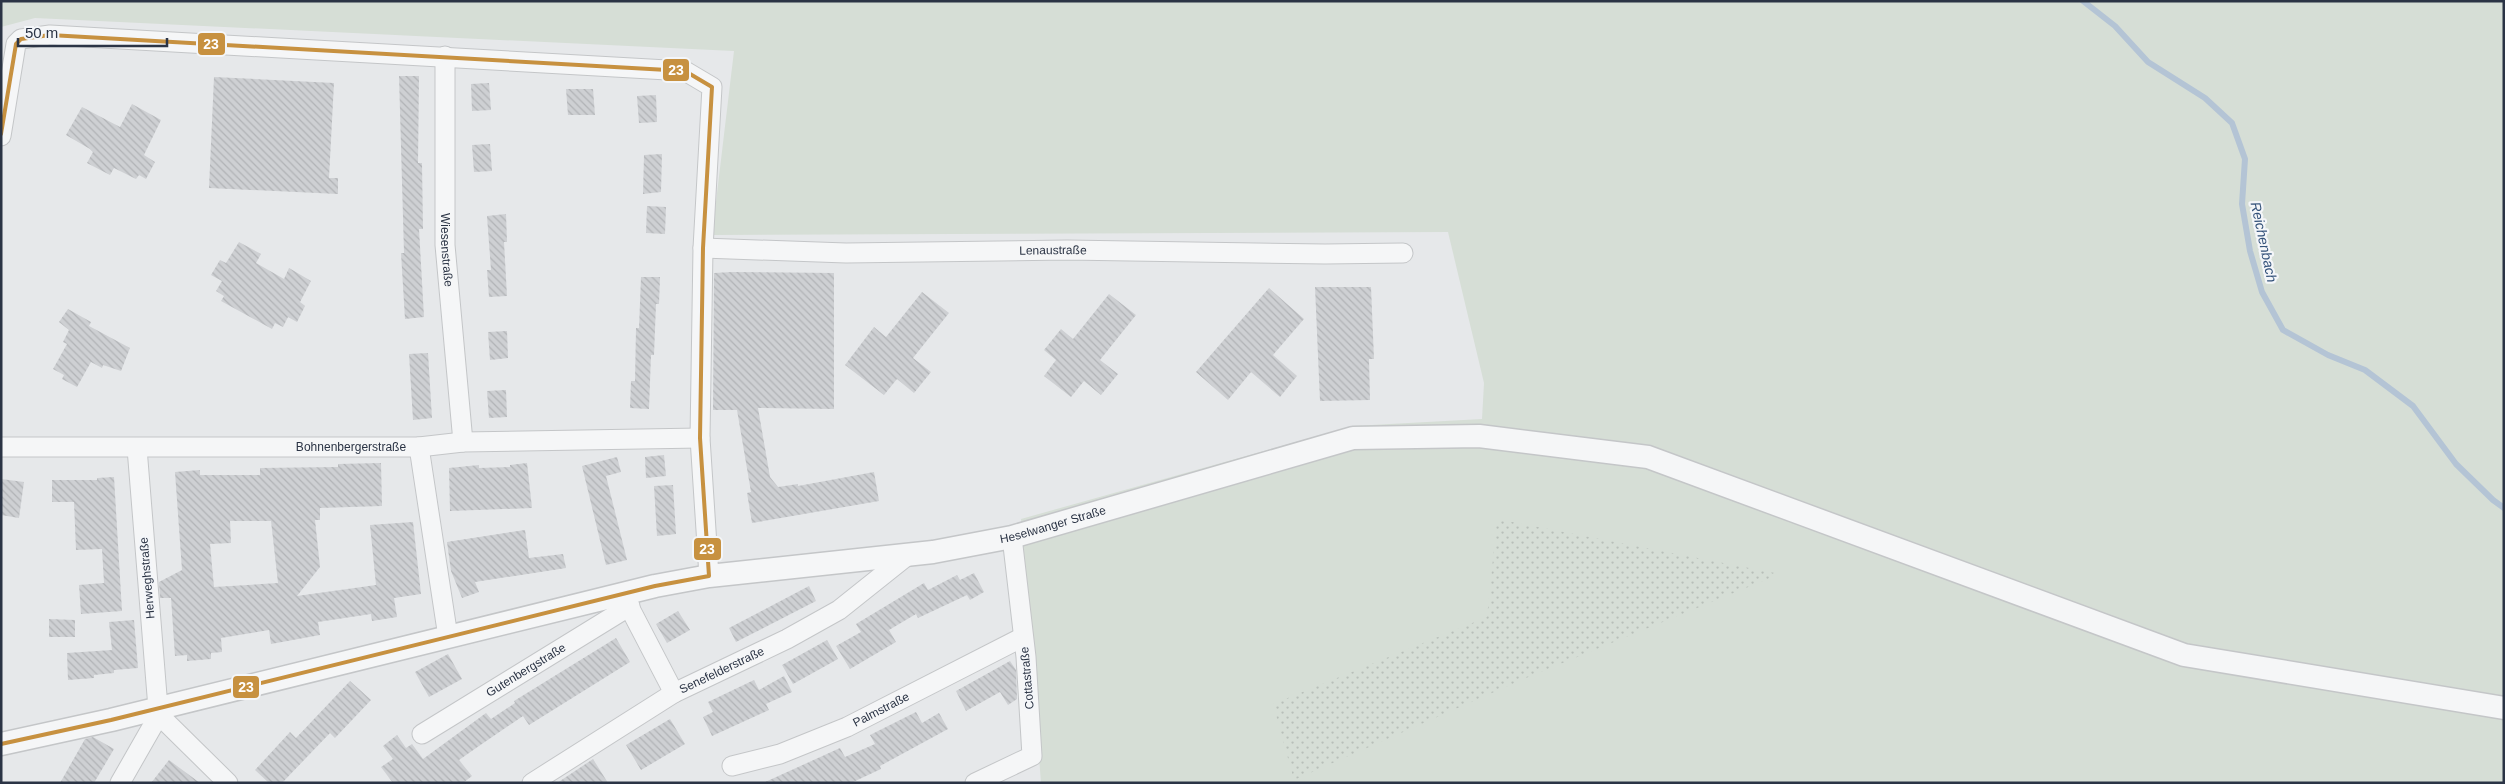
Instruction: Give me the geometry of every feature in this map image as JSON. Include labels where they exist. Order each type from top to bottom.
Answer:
[{"type":"street","points":[[1,136],[16,44],[21,39],[50,35],[685,71],[712,86],[704,248],[700,438],[709,576]]},
{"type":"street","name":"Wiesenstraße","points":[[445,56],[445,245],[463,442]]},
{"type":"street","name":"Lenaustraße","points":[[704,248],[846,254],[1067,250],[1403,254]]},
{"type":"street","name":"Heselwanger Straße","points":[[1,744],[158,708],[448,636],[626,600],[709,576],[908,555],[1012,537],[1353,438],[1479,436],[1648,457],[2184,655],[2504,708]]},
{"type":"street","name":"Bohnenbergerstraße","points":[[1,447],[419,447],[463,442],[700,438]]},
{"type":"street","points":[[419,447],[448,636]]},
{"type":"street","name":"Herweghstraße","points":[[137,448],[158,708]]},
{"type":"street","name":"Cottastraße","points":[[975,783],[1032,756],[1023,636],[1012,537]]},
{"type":"street","name":"Senefelderstraße","points":[[532,783],[674,693],[787,639],[839,610],[908,555]]},
{"type":"street","points":[[626,600],[674,693]]},
{"type":"street","name":"Gutenbergstraße","points":[[422,734],[626,600]]},
{"type":"street","name":"Palmstraße","points":[[732,766],[780,754],[847,727],[1023,636]]},
{"type":"street","points":[[120,783],[156,720],[158,708]]},
{"type":"street","points":[[158,708],[162,718],[228,783]]},
{"type":"shaded area","points":[[1,1],[2504,1],[2504,783],[1041,783],[1021,519],[1353,426],[1482,419],[1484,383],[1448,232],[712,235],[734,51],[35,18],[1,27]]},
{"type":"shaded area","points":[[1497,519],[1780,574],[1526,678],[1294,780],[1273,704],[1487,617]]},
{"type":"building","points":[[399,76],[419,76],[418,163],[422,163],[423,229],[419,229],[424,317],[405,319],[401,253],[404,253]]},
{"type":"building","points":[[214,77],[334,83],[329,178],[338,178],[338,194],[209,188]]},
{"type":"building","points":[[489,83],[491,110],[472,111],[471,84]]},
{"type":"building","points":[[566,89],[593,89],[595,115],[568,115]]},
{"type":"building","points":[[656,95],[657,122],[639,123],[637,96]]},
{"type":"building","points":[[132,104],[161,120],[144,155],[155,162],[146,179],[139,175],[136,179],[114,168],[110,175],[87,163],[93,152],[66,135],[82,107],[120,127]]},
{"type":"building","points":[[490,144],[492,171],[474,172],[472,145]]},
{"type":"building","points":[[662,154],[661,192],[643,194],[644,155]]},
{"type":"building","points":[[647,206],[666,207],[665,234],[646,233]]},
{"type":"building","points":[[506,214],[507,242],[504,242],[507,296],[489,297],[487,270],[491,270],[487,216]]},
{"type":"building","points":[[239,242],[261,254],[256,263],[284,279],[289,268],[311,281],[300,302],[305,306],[297,322],[288,317],[283,327],[275,323],[272,329],[221,301],[224,296],[216,291],[222,281],[211,275],[220,260],[226,263]]},
{"type":"building","points":[[714,273],[834,273],[834,409],[758,408],[770,477],[778,487],[798,484],[798,486],[874,472],[879,501],[752,523],[747,493],[751,492],[737,410],[713,410]]},
{"type":"building","points":[[641,277],[660,277],[659,304],[656,304],[654,355],[651,355],[649,409],[630,408],[631,381],[635,381],[636,328],[639,328]]},
{"type":"building","points":[[1315,287],[1371,287],[1374,359],[1369,359],[1370,400],[1320,401]]},
{"type":"building","points":[[1269,288],[1304,319],[1273,355],[1297,376],[1280,397],[1251,372],[1228,400],[1196,372]]},
{"type":"building","points":[[922,292],[949,313],[913,358],[931,372],[914,393],[897,379],[884,395],[845,365],[874,327],[886,337]]},
{"type":"building","points":[[1109,294],[1136,315],[1100,360],[1118,374],[1101,395],[1084,381],[1071,397],[1044,376],[1056,360],[1044,350],[1061,329],[1073,339]]},
{"type":"building","points":[[68,309],[91,322],[89,326],[130,348],[121,371],[103,365],[102,368],[91,362],[77,387],[62,379],[64,375],[53,369],[67,344],[63,342],[69,330],[59,322]]},
{"type":"building","points":[[507,331],[508,358],[490,360],[488,332]]},
{"type":"building","points":[[428,353],[432,418],[413,420],[409,354]]},
{"type":"building","points":[[506,390],[507,417],[489,418],[487,391]]},
{"type":"building","points":[[664,455],[666,476],[646,478],[645,457]]},
{"type":"building","points":[[617,457],[621,472],[606,476],[627,560],[606,565],[582,466]]},
{"type":"building","points":[[381,463],[382,506],[320,508],[320,520],[315,520],[320,567],[297,596],[376,585],[370,525],[413,522],[421,594],[394,598],[397,617],[372,621],[371,614],[318,622],[320,635],[271,644],[269,630],[221,638],[222,652],[211,653],[211,659],[187,661],[187,655],[175,656],[171,598],[160,598],[159,582],[182,570],[175,472],[200,470],[200,475],[260,475],[260,468],[338,467],[338,464]],"holes":[[[230,521],[271,521],[278,583],[214,587],[210,544],[231,543]]]},
{"type":"building","points":[[527,463],[532,508],[450,511],[449,468],[479,465],[479,468],[510,467],[510,465]]},
{"type":"building","points":[[114,477],[122,611],[81,614],[79,585],[104,583],[102,549],[76,550],[74,502],[52,502],[52,480],[97,480],[97,478]]},
{"type":"building","points":[[1,479],[24,482],[19,518],[1,515]]},
{"type":"building","points":[[673,485],[676,534],[657,536],[654,486]]},
{"type":"building","points":[[525,530],[529,558],[563,554],[566,568],[475,582],[479,592],[462,598],[451,571],[447,542]]},
{"type":"building","points":[[974,573],[984,592],[970,600],[967,595],[918,618],[916,614],[889,630],[896,642],[850,669],[836,646],[861,632],[856,624],[924,583],[928,590],[957,575],[960,580]]},
{"type":"building","points":[[809,586],[816,601],[736,642],[729,628]]},
{"type":"building","points":[[678,611],[690,630],[667,643],[656,624]]},
{"type":"building","points":[[49,619],[75,620],[75,637],[49,637]]},
{"type":"building","points":[[134,620],[138,668],[114,670],[114,673],[94,675],[94,678],[68,680],[67,653],[112,650],[109,622]]},
{"type":"building","points":[[616,638],[630,662],[529,725],[523,716],[459,760],[472,776],[463,783],[393,783],[381,767],[393,759],[383,746],[397,735],[406,748],[412,744],[423,759],[486,713],[491,719],[515,703],[514,701]]},
{"type":"building","points":[[827,640],[838,659],[793,684],[782,665]]},
{"type":"building","points":[[448,654],[462,679],[429,697],[415,672]]},
{"type":"building","points":[[1010,661],[1016,670],[1017,699],[1008,705],[1000,692],[966,711],[956,691]]},
{"type":"building","points":[[784,676],[792,692],[766,704],[769,710],[712,736],[703,717],[713,712],[708,702],[754,680],[759,690]]},
{"type":"building","points":[[350,681],[371,700],[335,738],[330,733],[282,783],[269,783],[255,770],[290,732],[296,738]]},
{"type":"building","points":[[916,712],[922,723],[939,713],[948,729],[880,766],[881,769],[851,783],[763,783],[840,748],[845,757],[875,744],[870,735]]},
{"type":"building","points":[[670,719],[685,744],[641,770],[626,745]]},
{"type":"building","points":[[93,737],[114,749],[94,783],[60,783],[85,739]]},
{"type":"building","points":[[593,759],[608,783],[557,783]]},
{"type":"building","points":[[169,760],[200,783],[151,783]]},
{"type":"waterway","name":"Reichenbach","points":[[2083,1],[2115,26],[2148,62],[2205,98],[2232,123],[2245,159],[2242,204],[2250,251],[2262,292],[2283,330],[2328,355],[2365,370],[2413,406],[2456,464],[2493,500],[2504,508]]},
{"type":"transit line","name":"23","points":[[1,134],[16,44],[21,39],[50,35],[685,71],[712,87],[703,248],[700,438],[709,576],[655,586],[111,720],[1,744]]}]
